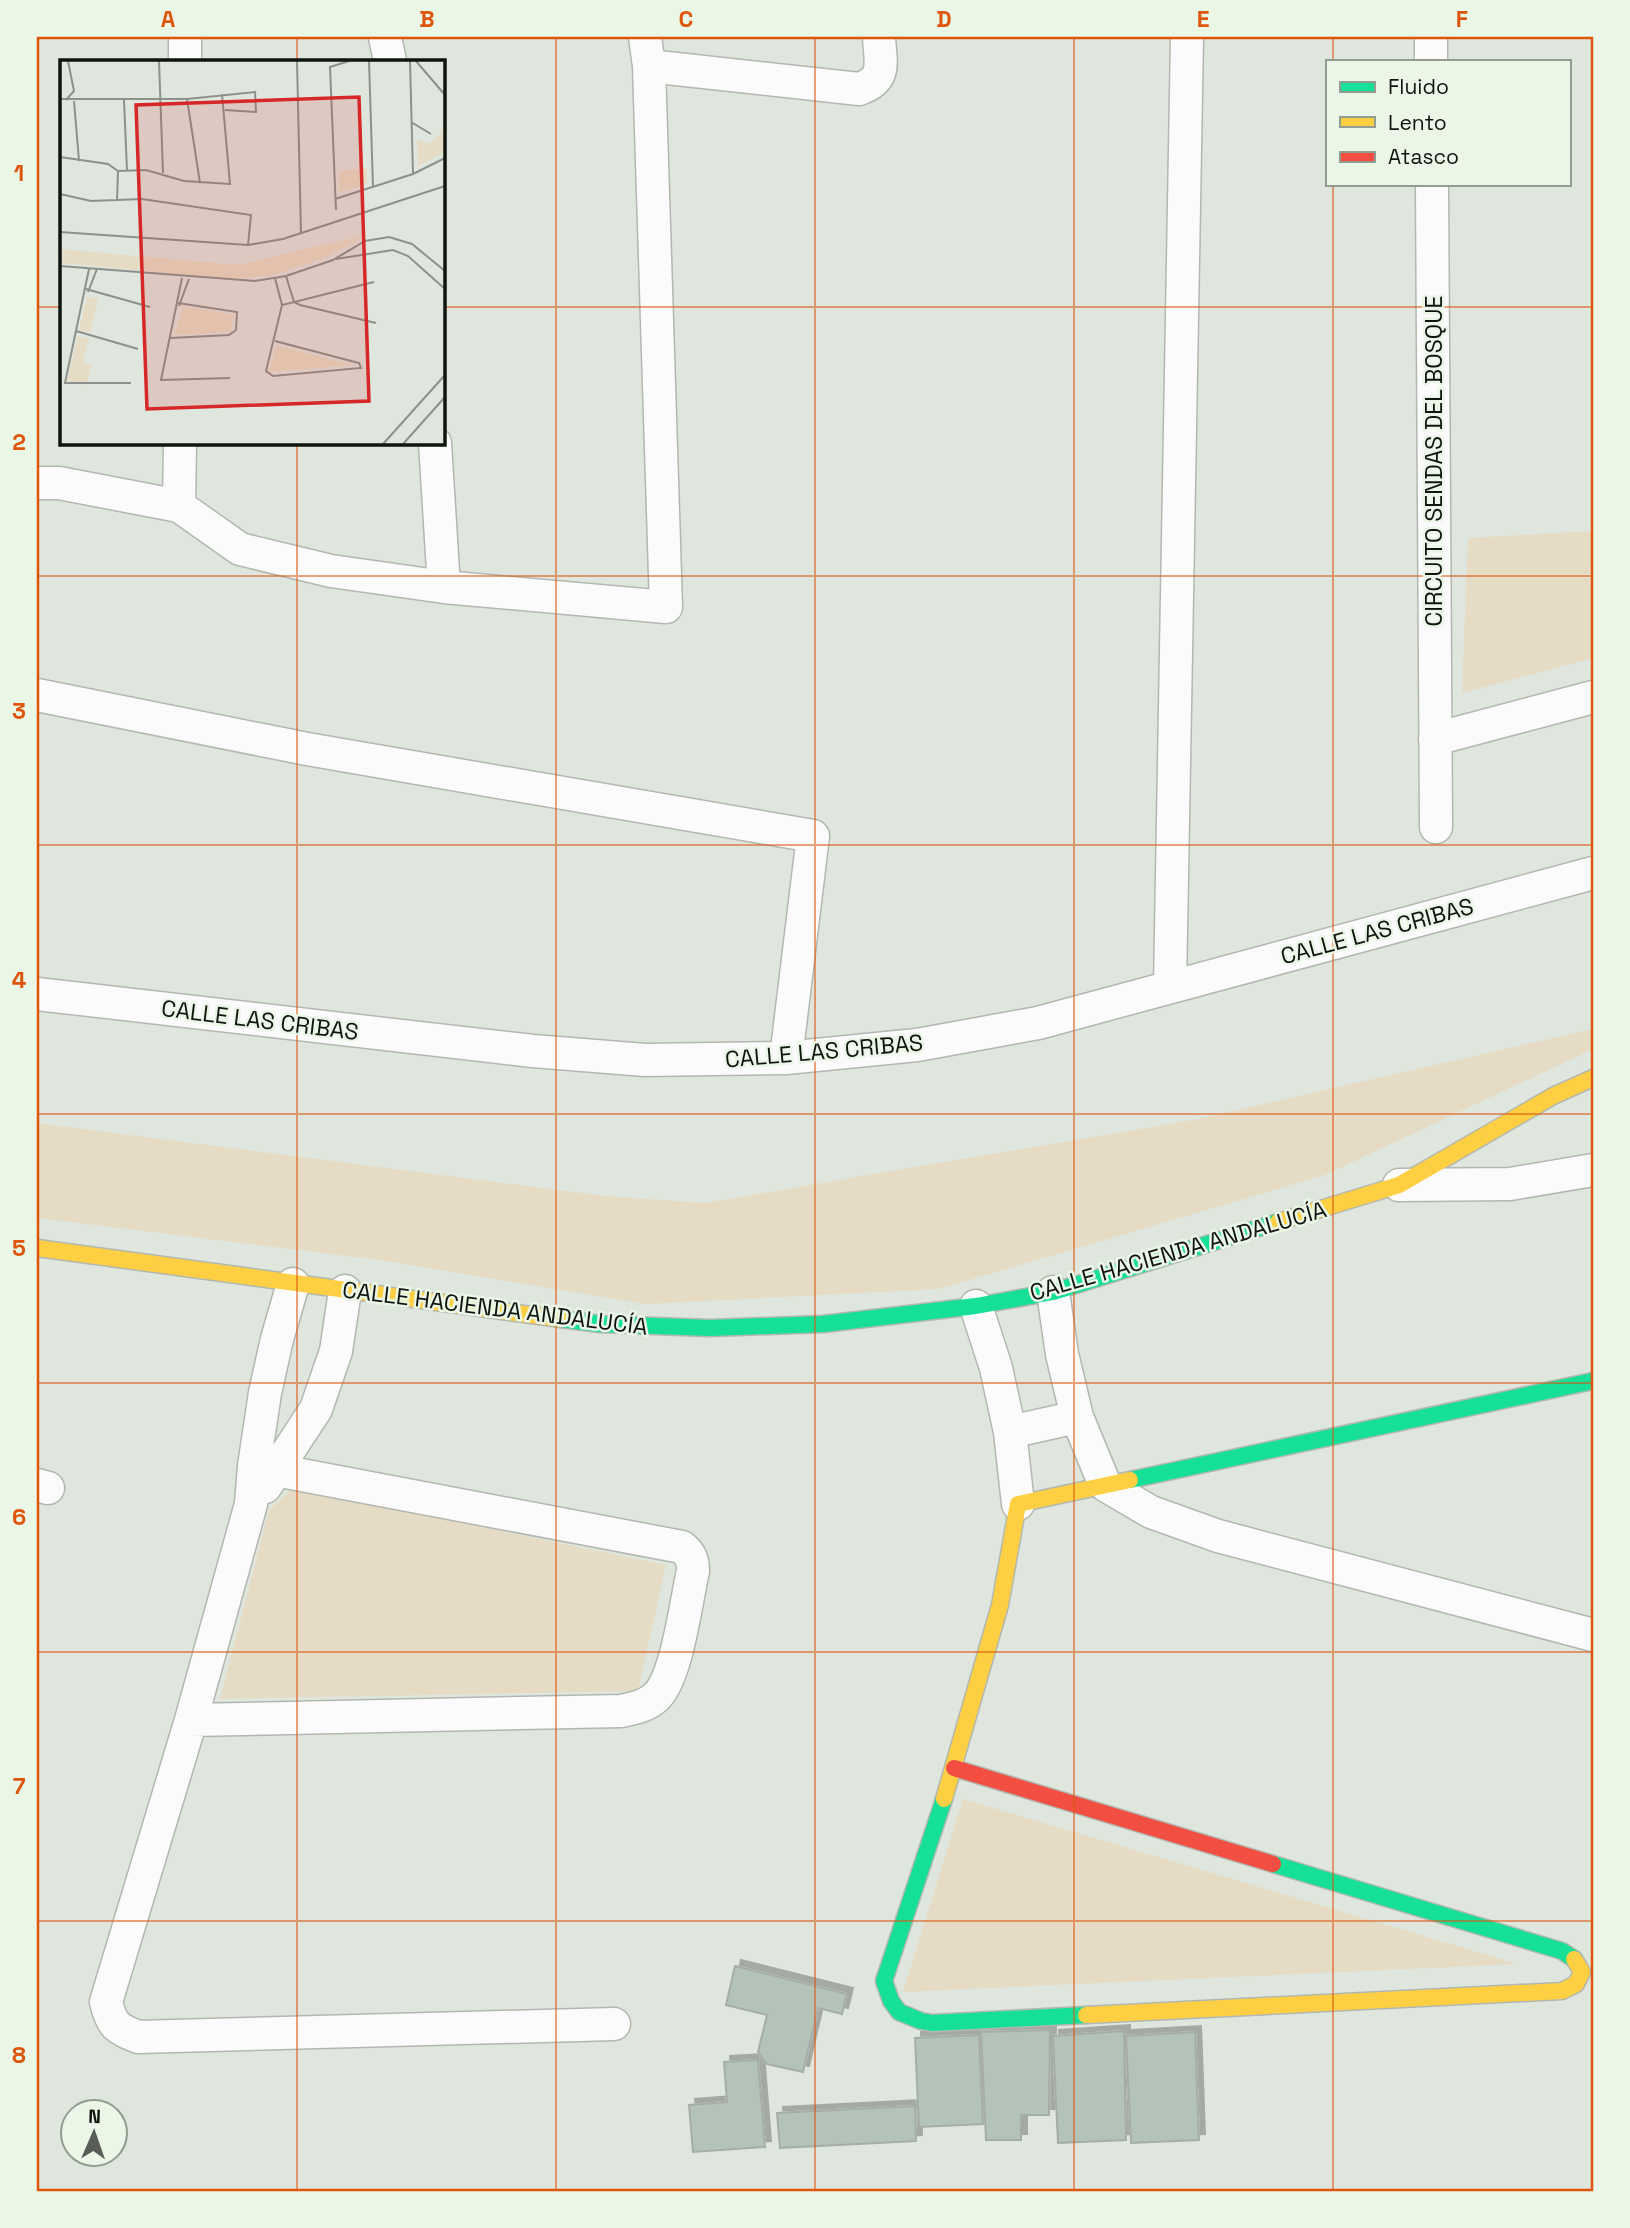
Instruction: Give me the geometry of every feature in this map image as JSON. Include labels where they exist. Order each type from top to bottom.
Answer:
[{"type":"street","points":[[185,60],[186,37]]},
{"type":"street","points":[[384,37],[390,60]]},
{"type":"street","points":[[37,483],[59,483],[179,506],[240,549],[331,571],[444,587],[666,607],[647,51],[859,89],[872,84],[878,77],[878,37]]},
{"type":"street","points":[[1170,987],[1187,37]]},
{"type":"street","points":[[1431,37],[1432,60]]},
{"type":"street","name":"CIRCUITO SENDAS DEL BOSQUE","points":[[1432,186],[1436,827]]},
{"type":"street","points":[[179,506],[180,444]]},
{"type":"street","points":[[435,444],[444,587]]},
{"type":"street","points":[[37,695],[307,749],[813,836],[786,1058]]},
{"type":"street","points":[[1435,739],[1593,697]]},
{"type":"street","name":"CALLE LAS CRIBAS","points":[[37,994],[533,1051],[645,1060],[726,1061],[786,1058],[917,1045],[1038,1023],[1593,873]]},
{"type":"street","name":"CALLE HACIENDA ANDALUCÍA","points":[[37,1248],[600,1324],[710,1328],[823,1324],[976,1306],[1053,1292],[1399,1185],[1553,1096],[1593,1078]]},
{"type":"street","name":"CALLE HACIENDA ANDALUCÍA","points":[[1399,1185],[1510,1184],[1593,1170]]},
{"type":"street","points":[[265,1468],[265,1394],[293,1284]]},
{"type":"street","points":[[345,1291],[336,1351],[316,1409],[265,1468],[251,1504],[191,1720],[106,2002],[110,2020],[119,2029],[138,2037],[614,2024]]},
{"type":"street","points":[[1053,1292],[1062,1354],[1077,1418],[1105,1485],[1151,1512],[1218,1535],[1593,1635]]},
{"type":"street","points":[[954,1768],[1562,1951],[1576,1961],[1581,1972],[1576,1984],[1562,1992],[946,2023],[908,2019],[893,2006],[884,1981],[954,1768],[1000,1605],[1018,1504],[1010,1432],[996,1368],[976,1306]]},
{"type":"street","points":[[1018,1504],[1593,1381]]},
{"type":"street","points":[[265,1394],[316,1409]]},
{"type":"street","points":[[1010,1432],[1077,1418]]},
{"type":"street","points":[[191,1720],[621,1711],[644,1706],[659,1695],[670,1676],[693,1571],[689,1553],[682,1547],[265,1468]]},
{"type":"shaded area","points":[[1593,531],[1593,658],[1462,693],[1468,538]]},
{"type":"shaded area","points":[[1593,1029],[1593,1049],[1325,1175],[939,1289],[647,1304],[380,1260],[37,1218],[37,1123],[605,1196],[704,1203],[1198,1119]]},
{"type":"shaded area","points":[[293,1488],[666,1565],[638,1691],[220,1699],[269,1510]]},
{"type":"shaded area","points":[[963,1799],[1518,1964],[903,1992]]},
{"type":"building","points":[[735,1966],[847,1994],[842,2014],[818,2008],[803,2072],[767,2064],[758,2052],[767,2015],[726,2005]]},
{"type":"building","points":[[1050,2030],[1049,2115],[1021,2115],[1021,2140],[986,2140],[981,2032]]},
{"type":"building","points":[[1124,2031],[1126,2140],[1058,2143],[1053,2036]]},
{"type":"building","points":[[1195,2032],[1199,2140],[1131,2143],[1126,2036]]},
{"type":"building","points":[[979,2035],[983,2124],[919,2127],[915,2038]]},
{"type":"building","points":[[758,2060],[765,2147],[693,2152],[689,2105],[727,2102],[724,2062]]},
{"type":"building","points":[[915,2106],[916,2141],[780,2148],[777,2113]]},
{"type":"traffic: fast","points":[[561,1319],[600,1324],[710,1328],[823,1324],[976,1306],[1053,1292],[1278,1222]]},
{"type":"traffic: fast","points":[[1130,1480],[1593,1381]]},
{"type":"traffic: fast","points":[[944,1799],[884,1981],[891,2001],[899,2012],[932,2023],[1086,2015]]},
{"type":"traffic: fast","points":[[1273,1864],[1562,1951],[1574,1959]]},
{"type":"traffic: slow","points":[[1278,1222],[1399,1185],[1553,1096],[1593,1078]]},
{"type":"traffic: slow","points":[[37,1248],[561,1319]]},
{"type":"traffic: slow","points":[[944,1799],[1000,1605],[1018,1504],[1130,1480]]},
{"type":"traffic: slow","points":[[1086,2015],[1562,1991],[1576,1984],[1582,1972],[1574,1959]]},
{"type":"traffic: jam","points":[[954,1768],[1273,1864]]}]
